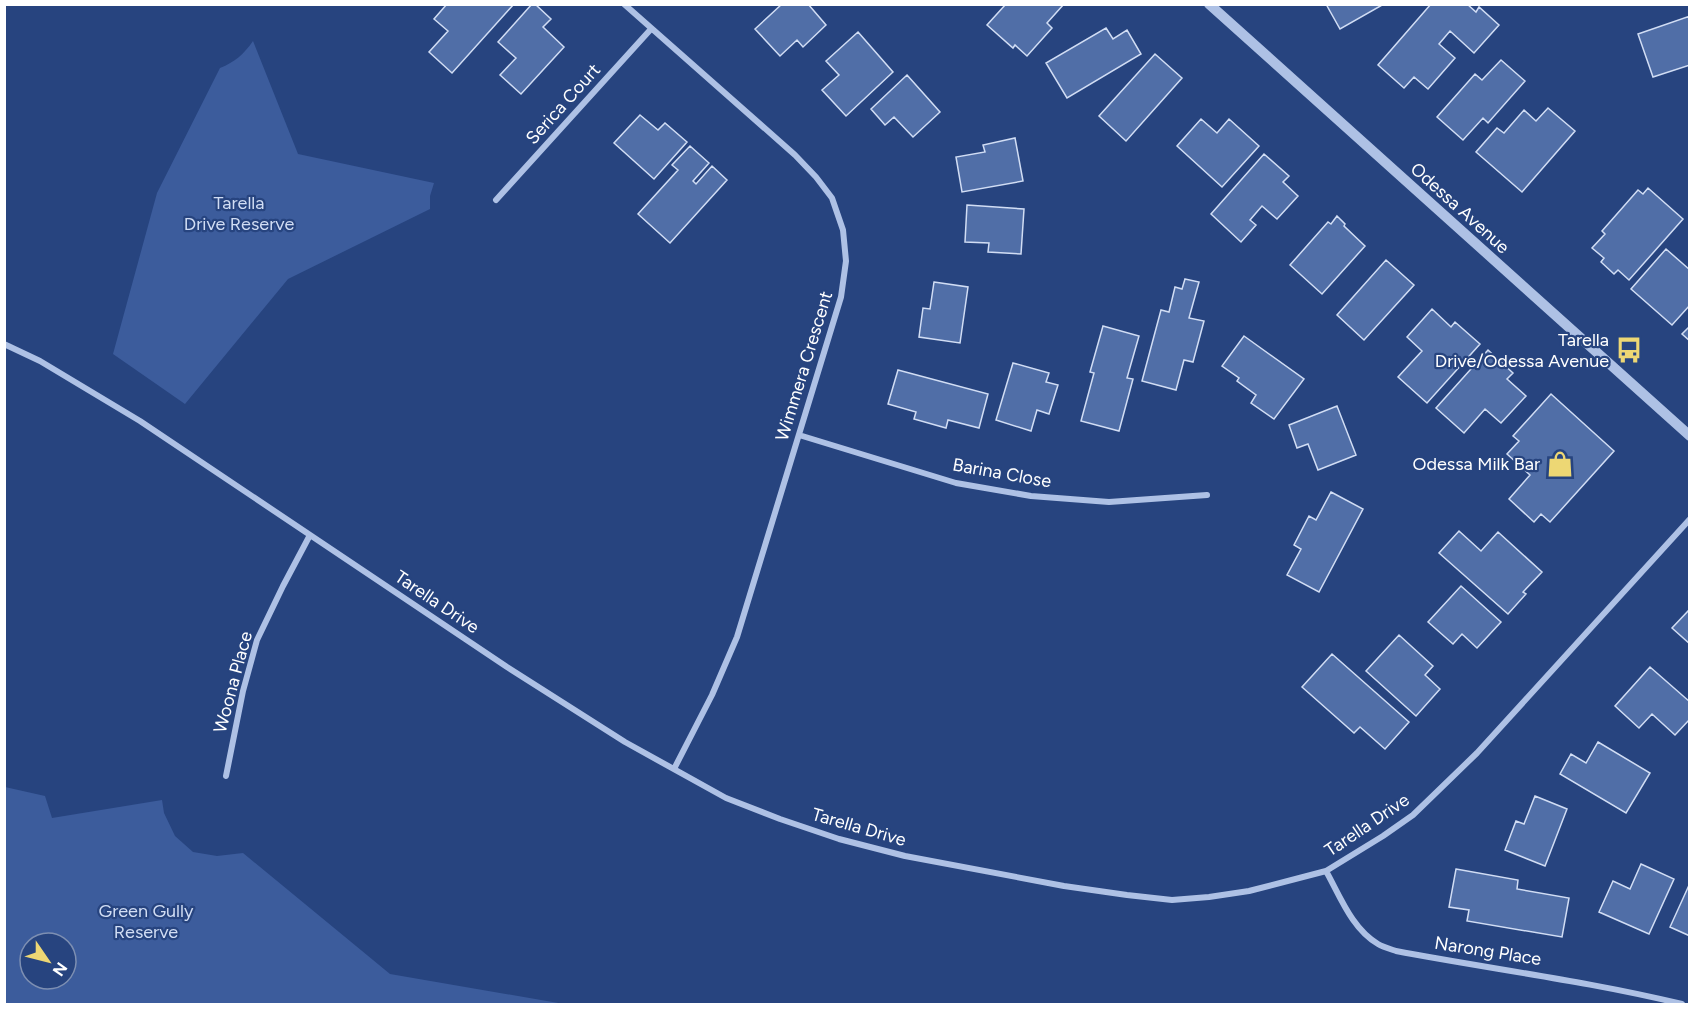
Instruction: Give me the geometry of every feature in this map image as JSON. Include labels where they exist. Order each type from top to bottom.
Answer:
[{"type":"street","name":"Wimmera Crescent","points":[[624,4],[795,155],[816,177],[832,198],[843,230],[846,261],[841,297],[737,637],[712,695],[674,769]]},
{"type":"street","name":"Odessa Avenue","points":[[1209,4],[1689,436]]},
{"type":"street","name":"Serica Court","points":[[496,200],[651,28]]},
{"type":"street","name":"Tarella Drive","points":[[4,344],[40,361],[140,421],[507,667],[625,742],[726,798],[838,839],[905,856],[1064,886],[1172,900],[1248,891],[1326,871],[1413,815],[1477,753],[1689,519]]},
{"type":"street","name":"Barina Close","points":[[799,435],[956,483],[1031,496],[1109,502],[1207,495]]},
{"type":"street","name":"Woona Place","points":[[226,776],[243,691],[257,640],[310,535]]},
{"type":"street","name":"Narong Place","points":[[1326,871],[1354,920],[1366,935],[1379,944],[1396,951],[1567,980],[1640,994],[1682,1005]]},
{"type":"green space","name":"Tarella Drive Reserve","points":[[253,41],[298,154],[434,183],[430,196],[430,209],[288,279],[185,404],[113,354],[157,193],[220,68],[239,57]]},
{"type":"green space","name":"Green Gully Reserve","points":[[5,787],[45,796],[52,818],[162,800],[164,813],[175,836],[193,852],[217,856],[243,853],[390,974],[564,1004],[5,1004]]},
{"type":"building","points":[[447,4],[514,4],[452,73],[429,52],[448,31],[434,19]]},
{"type":"building","points":[[532,4],[535,4],[551,19],[543,27],[564,47],[521,94],[500,75],[516,58],[498,42]]},
{"type":"building","points":[[782,4],[808,4],[826,25],[803,47],[797,40],[780,56],[755,29]]},
{"type":"building","points":[[1006,4],[1064,4],[1047,23],[1052,28],[1027,56],[1015,45],[1013,48],[987,25]]},
{"type":"building","points":[[1326,4],[1384,4],[1340,29]]},
{"type":"building","points":[[1431,4],[1467,4],[1476,12],[1479,7],[1499,25],[1474,53],[1450,31],[1439,44],[1455,58],[1428,89],[1414,77],[1404,88],[1378,65]]},
{"type":"building","points":[[1690,16],[1690,65],[1653,77],[1638,34]]},
{"type":"building","points":[[1106,28],[1113,39],[1127,30],[1141,54],[1067,98],[1046,63]]},
{"type":"building","points":[[858,32],[893,72],[846,116],[822,90],[839,75],[826,61]]},
{"type":"building","points":[[1155,54],[1182,78],[1126,141],[1099,116]]},
{"type":"building","points":[[1501,60],[1525,81],[1488,123],[1483,118],[1463,140],[1437,117],[1475,74],[1482,80]]},
{"type":"building","points":[[907,75],[940,112],[913,137],[894,117],[885,125],[871,109]]},
{"type":"building","points":[[1548,108],[1575,131],[1522,192],[1476,152],[1497,128],[1504,133],[1524,110],[1536,121]]},
{"type":"building","points":[[640,115],[658,130],[665,123],[687,142],[654,179],[614,143]]},
{"type":"building","points":[[1201,119],[1217,133],[1229,119],[1259,146],[1222,187],[1177,146]]},
{"type":"building","points":[[1015,138],[1023,181],[962,192],[956,157],[985,152],[983,145]]},
{"type":"building","points":[[690,146],[709,163],[693,181],[696,184],[712,166],[727,180],[670,243],[638,214],[678,170],[672,165]]},
{"type":"building","points":[[1264,154],[1289,176],[1283,182],[1298,196],[1277,219],[1262,206],[1250,220],[1256,225],[1241,242],[1211,214]]},
{"type":"building","points":[[1648,188],[1683,219],[1629,280],[1618,270],[1614,274],[1601,262],[1604,258],[1592,248],[1605,234],[1602,231],[1638,190],[1643,194]]},
{"type":"building","points":[[967,205],[1024,209],[1021,254],[988,252],[989,243],[965,242]]},
{"type":"building","points":[[1337,216],[1365,246],[1322,294],[1290,265],[1328,222],[1331,224]]},
{"type":"building","points":[[1666,249],[1690,270],[1690,305],[1672,325],[1631,289]]},
{"type":"building","points":[[1386,260],[1414,285],[1364,340],[1337,315]]},
{"type":"building","points":[[1185,279],[1199,282],[1189,318],[1204,321],[1193,362],[1184,360],[1176,390],[1142,381],[1161,310],[1169,312],[1175,287],[1182,289]]},
{"type":"building","points":[[934,282],[968,287],[960,343],[919,337],[923,308],[930,309]]},
{"type":"building","points":[[1432,309],[1451,327],[1455,322],[1480,344],[1427,403],[1398,377],[1422,351],[1407,337]]},
{"type":"building","points":[[1103,326],[1139,336],[1127,378],[1133,379],[1119,431],[1081,421],[1094,373],[1090,372]]},
{"type":"building","points":[[1690,326],[1690,341],[1682,334]]},
{"type":"building","points":[[1244,336],[1304,379],[1274,419],[1251,403],[1256,395],[1237,381],[1239,378],[1222,366]]},
{"type":"building","points":[[1488,350],[1513,373],[1507,379],[1526,396],[1501,423],[1485,409],[1464,433],[1436,408]]},
{"type":"building","points":[[1013,363],[1049,373],[1046,382],[1058,385],[1049,414],[1037,410],[1031,431],[996,420]]},
{"type":"building","points":[[898,370],[988,394],[979,428],[948,420],[946,428],[914,419],[916,412],[888,404]]},
{"type":"building","name":"Odessa Milk Bar","points":[[1551,394],[1614,451],[1550,522],[1541,514],[1534,522],[1509,499],[1530,475],[1507,454],[1519,441],[1513,436]]},
{"type":"building","points":[[1337,406],[1356,455],[1318,470],[1308,444],[1297,448],[1289,425]]},
{"type":"building","points":[[1331,492],[1363,509],[1319,592],[1287,575],[1301,549],[1294,545],[1309,516],[1316,520]]},
{"type":"building","points":[[1459,531],[1481,551],[1498,532],[1542,572],[1523,592],[1526,594],[1508,614],[1439,553]]},
{"type":"building","points":[[1461,586],[1501,622],[1477,648],[1462,634],[1453,644],[1428,622]]},
{"type":"building","points":[[1690,609],[1690,644],[1672,628]]},
{"type":"building","points":[[1399,635],[1433,666],[1425,675],[1440,689],[1416,716],[1366,671]]},
{"type":"building","points":[[1332,654],[1409,722],[1385,749],[1360,727],[1354,733],[1302,687]]},
{"type":"building","points":[[1650,667],[1690,702],[1690,719],[1675,735],[1652,714],[1639,728],[1615,706]]},
{"type":"building","points":[[1598,742],[1650,773],[1626,813],[1560,774],[1571,754],[1586,763]]},
{"type":"building","points":[[1535,796],[1567,809],[1545,866],[1505,850],[1516,821],[1524,824]]},
{"type":"building","points":[[1641,864],[1674,879],[1649,934],[1599,912],[1613,881],[1630,889]]},
{"type":"building","points":[[1456,869],[1518,880],[1517,889],[1569,898],[1562,937],[1467,921],[1469,910],[1449,907]]},
{"type":"building","points":[[1690,883],[1690,936],[1670,927]]},
{"type":"place","name":"Tarella Drive/Odessa Avenue","points":[[1629,350]]},
{"type":"place","name":"Odessa Milk Bar","points":[[1560,464]]}]
